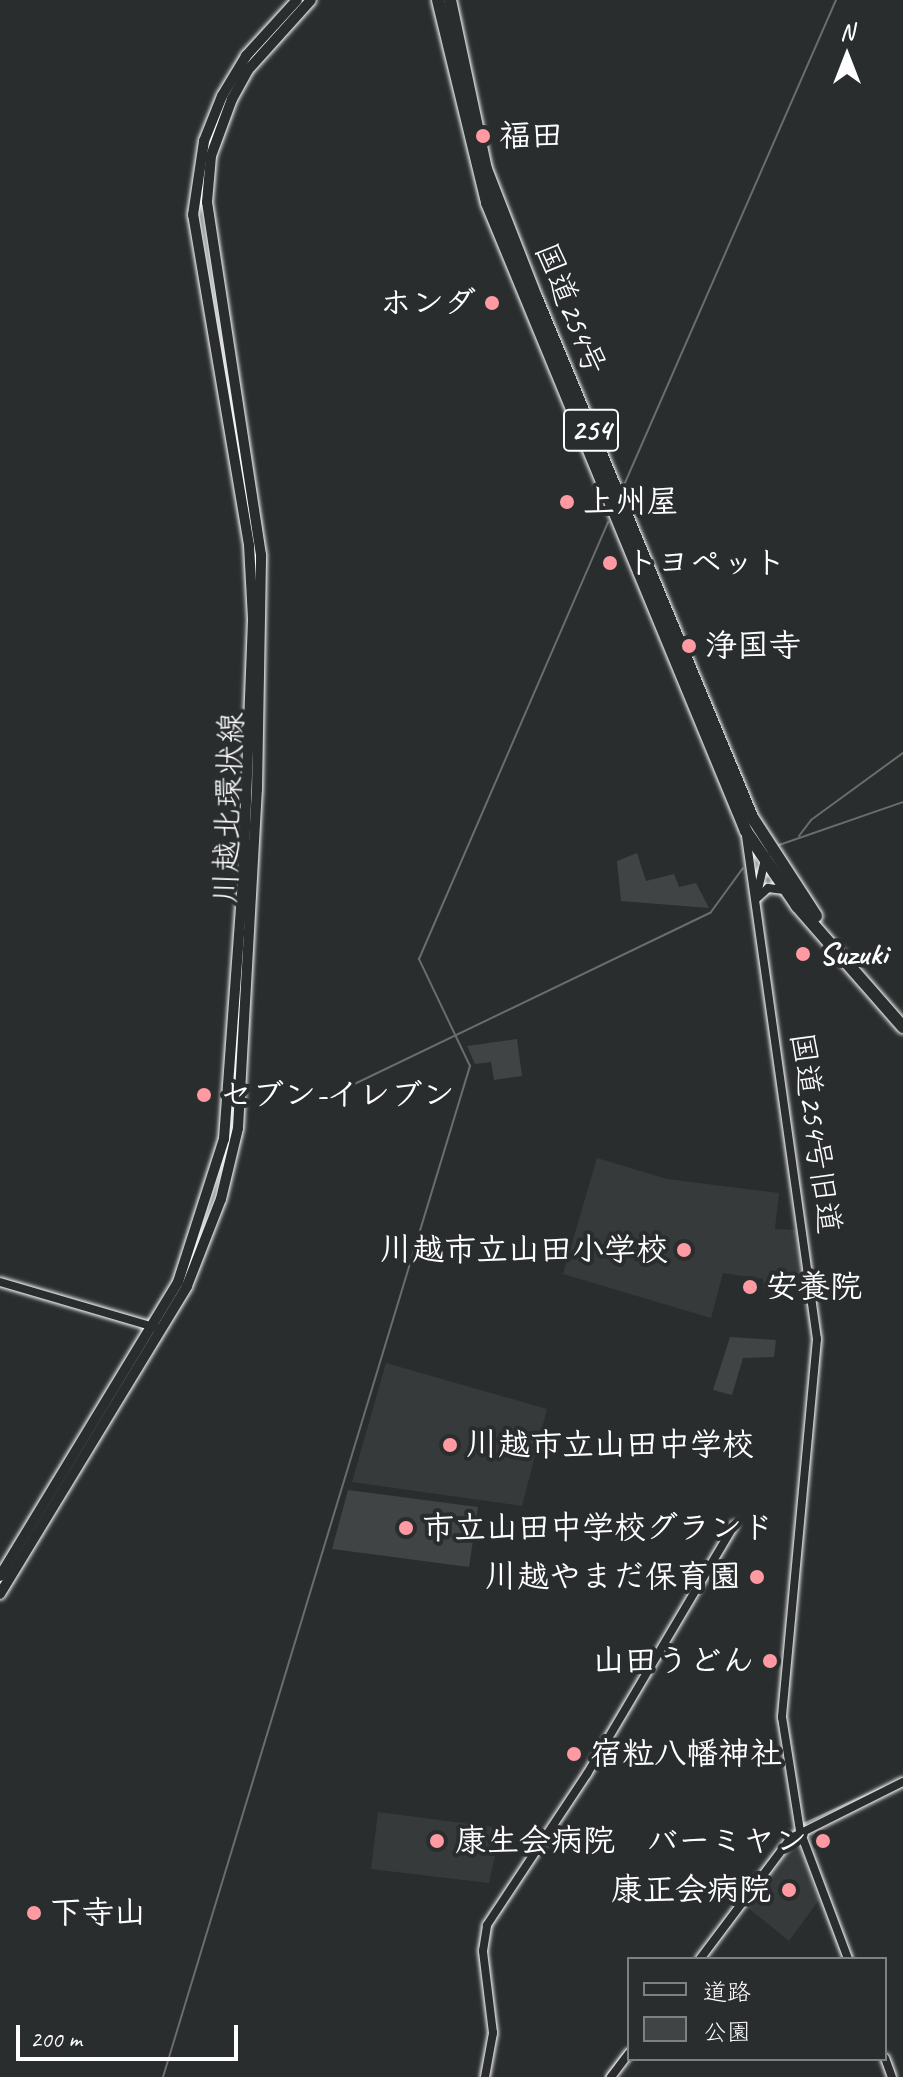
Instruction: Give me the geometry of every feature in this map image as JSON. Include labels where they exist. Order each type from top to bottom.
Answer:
[{"type":"highway","name":"国道254号","points":[[438,0],[487,203],[746,831]]},
{"type":"highway","name":"国道254号","points":[[450,0],[486,169],[768,848]]},
{"type":"highway","name":"254","points":[[746,831],[784,890],[903,1027]]},
{"type":"highway","name":"254","points":[[768,848],[815,915],[903,1015]]},
{"type":"main road","name":"川越北環状線","points":[[0,1576],[158,1328],[196,1239],[224,1139],[248,789],[249,545],[199,267],[195,186],[222,96],[246,56],[297,0]]},
{"type":"main road","name":"川越北環状線","points":[[0,1594],[206,1242],[238,1128],[257,790],[261,555],[207,227],[211,156],[248,70],[311,0]]},
{"type":"street","name":"国道254号旧道","points":[[746,831],[817,1339],[781,1699],[800,1831],[847,1957]]},
{"type":"street","points":[[756,899],[768,848]]},
{"type":"street","points":[[756,899],[768,888],[784,890]]},
{"type":"street","points":[[0,1282],[158,1328]]},
{"type":"street","points":[[485,2077],[493,2033],[483,1951],[487,1925],[587,1774],[734,1525]]},
{"type":"street","points":[[702,1957],[800,1831],[903,1782]]},
{"type":"street","points":[[611,2077],[627,2056]]},
{"type":"shaded area","name":"川越市立山田小学校","points":[[597,1158],[667,1179],[779,1193],[775,1229],[798,1230],[806,1287],[764,1289],[763,1279],[723,1273],[711,1318],[563,1274]]},
{"type":"shaded area","name":"川越市立山田中学校","points":[[386,1363],[547,1409],[522,1506],[352,1482]]},
{"type":"shaded area","name":"康生会病院","points":[[378,1812],[501,1828],[489,1883],[371,1869]]},
{"type":"shaded area","points":[[792,1845],[800,1847],[819,1900],[789,1941],[746,1906]]},
{"type":"green space","points":[[637,853],[646,881],[674,874],[679,887],[696,883],[709,908],[621,901],[617,861]]},
{"type":"green space","points":[[517,1039],[522,1076],[494,1080],[491,1062],[475,1064],[467,1046]]},
{"type":"green space","points":[[730,1337],[776,1340],[774,1357],[743,1358],[732,1395],[713,1390]]},
{"type":"green space","name":"市立山田中学校グランド","points":[[348,1490],[478,1507],[469,1567],[332,1549]]},
{"type":"waterway","points":[[624,485],[836,0]]},
{"type":"waterway","points":[[163,2077],[470,1066],[419,959],[608,522]]},
{"type":"waterway","points":[[799,836],[811,820],[903,753]]},
{"type":"waterway","points":[[779,845],[903,802]]},
{"type":"waterway","points":[[344,1089],[711,912],[743,868]]},
{"type":"waterway","points":[[803,1824],[884,1787]]},
{"type":"waterway","points":[[720,1926],[779,1848]]},
{"type":"waterway","points":[[605,2077],[627,2049]]},
{"type":"place","name":"福田","points":[[483,136]]},
{"type":"place","name":"ホンダ","points":[[492,303]]},
{"type":"place","name":"上州屋","points":[[567,502]]},
{"type":"place","name":"トヨペット","points":[[610,563]]},
{"type":"place","name":"浄国寺","points":[[689,646]]},
{"type":"place","name":"Suzuki","points":[[803,954]]},
{"type":"place","name":"セブン-イレブン","points":[[204,1095]]},
{"type":"place","name":"川越市立山田小学校","points":[[684,1250]]},
{"type":"place","name":"安養院","points":[[750,1287]]},
{"type":"place","name":"川越市立山田中学校","points":[[450,1445]]},
{"type":"place","name":"市立山田中学校グランド","points":[[406,1528]]},
{"type":"place","name":"川越やまだ保育園","points":[[757,1577]]},
{"type":"place","name":"山田うどん","points":[[770,1661]]},
{"type":"place","name":"宿粒八幡神社","points":[[574,1754]]},
{"type":"place","name":"康生会病院","points":[[437,1841]]},
{"type":"place","name":"バーミヤン","points":[[823,1841]]},
{"type":"place","name":"康正会病院","points":[[789,1890]]},
{"type":"place","name":"下寺山","points":[[34,1913]]}]
